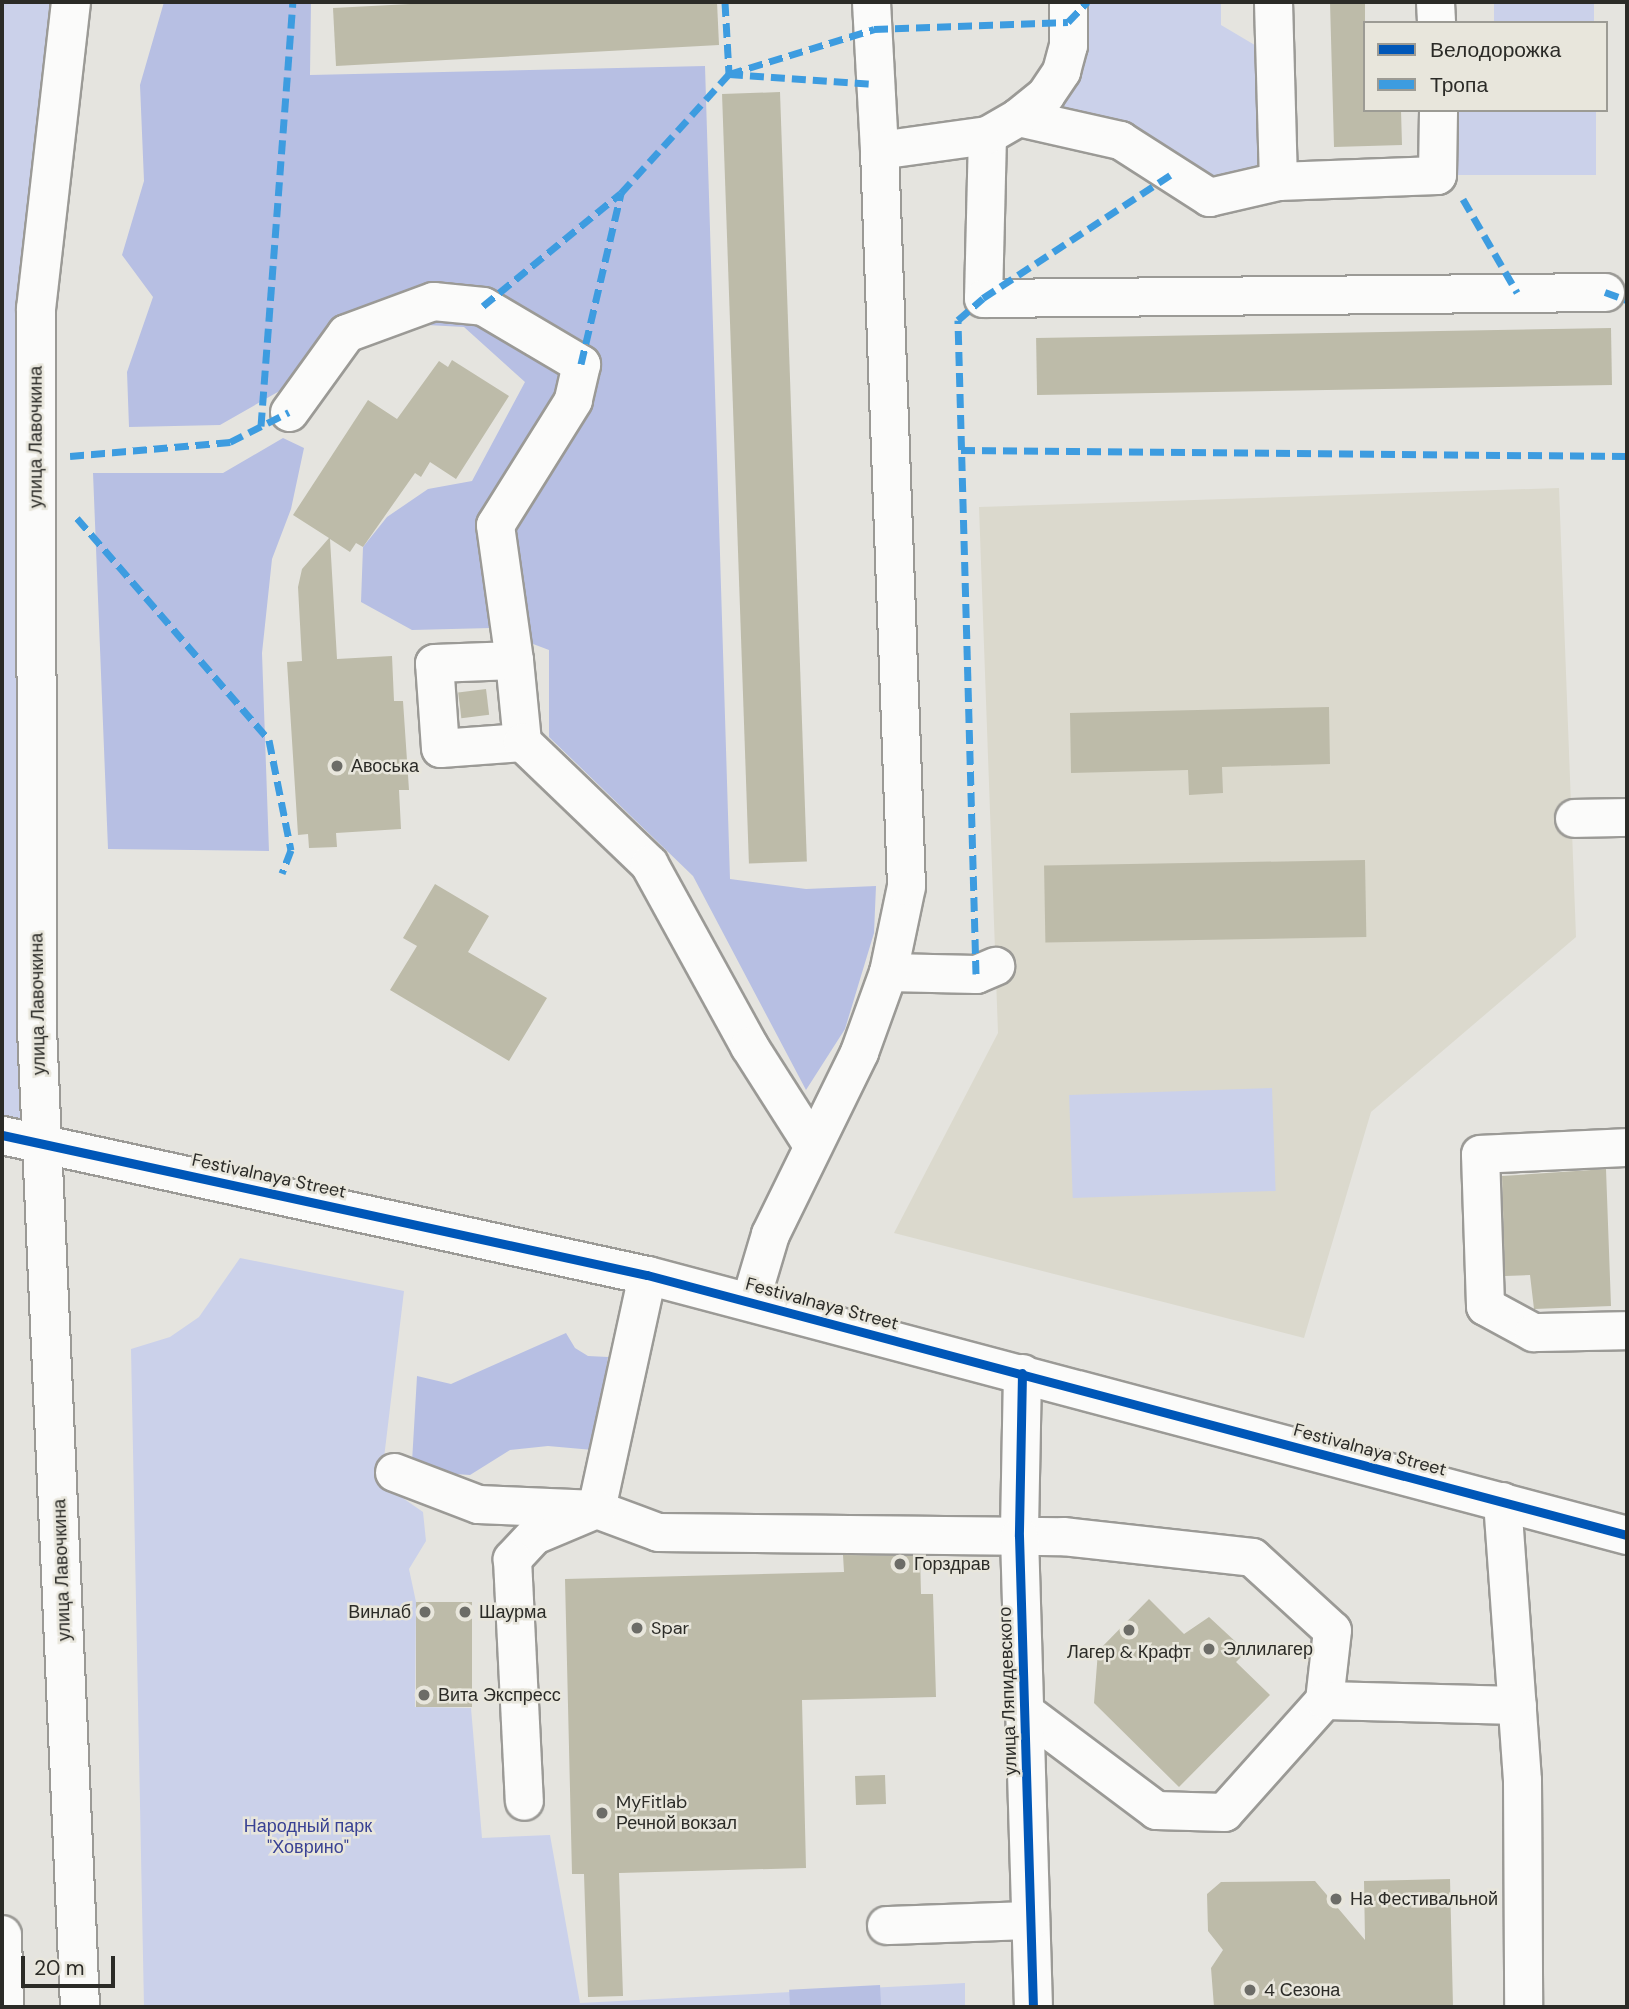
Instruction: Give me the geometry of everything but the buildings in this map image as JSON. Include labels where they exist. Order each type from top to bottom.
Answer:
[{"type":"main road","name":"улица Лавочкина","points":[[71,2],[36,308],[37,1029],[44,1142],[43,1232],[80,2007]]},
{"type":"main road","points":[[2,1935],[4,2007]]},
{"type":"street","points":[[750,1301],[770,1234],[859,1052],[888,972],[906,886],[879,150],[871,2]]},
{"type":"street","points":[[1068,2],[1068,45],[1061,71],[1045,95],[1003,126],[983,298],[1605,292]]},
{"type":"street","points":[[1273,2],[1278,181]]},
{"type":"street","points":[[1435,2],[1436,21]]},
{"type":"street","points":[[879,150],[1003,126],[1120,140],[1209,197],[1278,181],[1437,175],[1438,112]]},
{"type":"street","points":[[289,412],[346,333],[433,301],[483,306],[581,363],[573,400],[495,525],[514,660],[522,742],[649,864],[749,1046],[812,1145]]},
{"type":"street","points":[[514,660],[434,663],[440,748],[522,742]]},
{"type":"street","points":[[1574,818],[1627,817]]},
{"type":"street","points":[[888,972],[976,974],[995,966]]},
{"type":"street","name":"Festivalnaya Street","points":[[2,1135],[647,1275],[1502,1501],[1626,1527]]},
{"type":"street","points":[[1627,1147],[1480,1154],[1485,1306],[1533,1332],[1627,1330]]},
{"type":"street","points":[[596,1509],[647,1275]]},
{"type":"street","name":"улица Ляпидевского","points":[[1022,1373],[1019,1536],[1034,2007]]},
{"type":"street","points":[[394,1472],[478,1504],[596,1509],[658,1532],[1063,1536],[1252,1557],[1332,1630],[1324,1700],[1224,1812],[1156,1810],[1024,1711]]},
{"type":"street","points":[[1502,1501],[1522,1780],[1523,2007]]},
{"type":"street","points":[[524,1801],[512,1559],[534,1535],[596,1509]]},
{"type":"street","points":[[1324,1700],[1517,1705]]},
{"type":"street","points":[[886,1925],[1030,1920]]},
{"type":"shaded area","points":[[164,2],[311,2],[310,75],[705,66],[730,879],[806,889],[876,886],[874,933],[845,1029],[806,1090],[693,876],[549,737],[549,650],[491,628],[412,630],[361,602],[363,547],[387,517],[428,489],[472,481],[525,382],[464,327],[335,320],[283,389],[220,425],[129,427],[127,372],[153,297],[122,255],[144,181],[140,85]]},
{"type":"shaded area","points":[[283,438],[304,448],[291,509],[272,559],[262,653],[269,851],[108,849],[93,473],[223,473]]},
{"type":"shaded area","points":[[1559,488],[1576,937],[1371,1112],[1304,1338],[894,1233],[998,1033],[979,507]]},
{"type":"shaded area","points":[[566,1333],[575,1348],[588,1356],[608,1357],[593,1450],[548,1446],[510,1450],[470,1475],[440,1473],[412,1462],[417,1376],[451,1384]]},
{"type":"shaded area","points":[[880,1985],[881,2007],[790,2007],[789,1990]]},
{"type":"green space","points":[[2,2],[71,2],[36,308],[44,1142],[2,1135]]},
{"type":"green space","points":[[1068,2],[1221,2],[1221,25],[1275,57],[1278,181],[1209,197],[1018,117],[1045,95]]},
{"type":"green space","points":[[1494,2],[1594,2],[1594,21],[1494,21]]},
{"type":"green space","points":[[1438,112],[1596,112],[1596,175],[1438,175]]},
{"type":"green space","points":[[1272,1088],[1276,1191],[1073,1198],[1069,1095]]},
{"type":"green space","name":"Народный парк \"Ховрино\"","points":[[240,1258],[404,1291],[381,1483],[423,1512],[426,1541],[409,1569],[416,1602],[415,1707],[471,1708],[482,1838],[550,1835],[580,2003],[965,1983],[965,2007],[144,2007],[131,1349],[170,1337],[199,1317]]},
{"type":"marked path","points":[[261,426],[293,2]]},
{"type":"marked path","points":[[725,2],[729,74],[875,84]]},
{"type":"marked path","points":[[581,364],[621,193],[729,74],[874,29],[1068,22],[1087,2]]},
{"type":"marked path","points":[[976,974],[958,320],[983,298],[1173,173]]},
{"type":"marked path","points":[[483,306],[621,193]]},
{"type":"marked path","points":[[1463,199],[1517,292]]},
{"type":"marked path","points":[[1605,292],[1627,300]]},
{"type":"marked path","points":[[70,456],[230,442],[289,412]]},
{"type":"marked path","points":[[961,450],[1627,456]]},
{"type":"marked path","points":[[77,518],[269,740],[291,850],[282,873]]},
{"type":"cycle path","points":[[2,1135],[647,1275],[1627,1535]]},
{"type":"cycle path","points":[[1022,1373],[1019,1536],[1033,2007]]},
{"type":"place","name":"Авоська","points":[[337,766]]},
{"type":"place","name":"Горздрав","points":[[900,1564]]},
{"type":"place","name":"Винлаб","points":[[425,1612]]},
{"type":"place","name":"Шаурма","points":[[465,1612]]},
{"type":"place","name":"Spar","points":[[637,1628]]},
{"type":"place","name":"Лагер & Крафт","points":[[1129,1630]]},
{"type":"place","name":"Эллилагер","points":[[1209,1649]]},
{"type":"place","name":"Вита Экспресс","points":[[424,1695]]},
{"type":"place","name":"MyFitlab Речной вокзал","points":[[602,1813]]},
{"type":"place","name":"На Фестивальной","points":[[1336,1899]]},
{"type":"place","name":"4 Сезона","points":[[1250,1990]]}]
